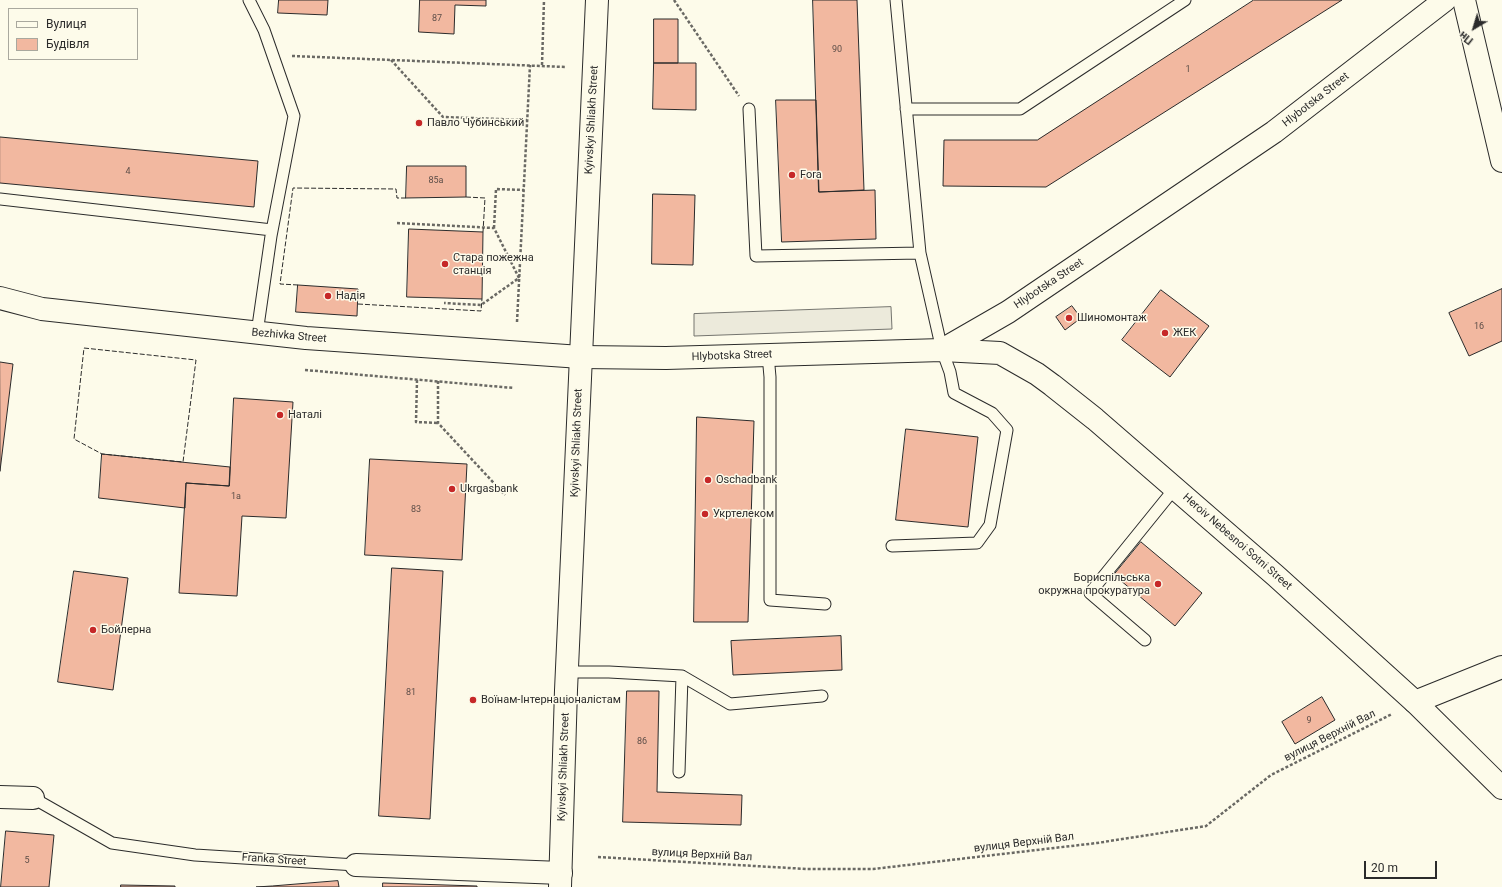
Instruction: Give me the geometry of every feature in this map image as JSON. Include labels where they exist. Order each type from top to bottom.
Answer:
[{"type":"main road","name":"Kyivskyi Shliakh Street","points":[[560,880],[567,672],[597,0]]},
{"type":"main road","name":"Hlybotska Street","points":[[581,357],[666,358],[942,350],[1008,312],[1274,132],[1445,0]]},
{"type":"main road","points":[[1464,0],[1502,161]]},
{"type":"main road","name":"Bezhivka Street","points":[[0,298],[42,309],[306,338],[581,357]]},
{"type":"main road","name":"Heroiv Nebesnoi Sotni Street","points":[[942,350],[1000,353],[1037,374],[1095,419],[1276,576],[1415,702],[1502,788]]},
{"type":"main road","points":[[1415,702],[1502,667]]},
{"type":"main road","name":"Franka Street","points":[[0,797],[33,798]]},
{"type":"main road","name":"Franka Street","points":[[356,865],[560,880]]},
{"type":"lane","points":[[249,0],[264,30],[294,116],[272,230],[257,333]]},
{"type":"lane","points":[[892,546],[977,543],[990,525],[1007,430],[992,413],[954,393],[950,372],[942,350],[920,253],[896,0]]},
{"type":"lane","points":[[906,109],[1020,109],[1185,0]]},
{"type":"lane","points":[[749,110],[756,256],[920,253]]},
{"type":"lane","points":[[0,199],[272,230]]},
{"type":"lane","points":[[768,355],[770,385],[770,600],[825,604]]},
{"type":"lane","points":[[1145,640],[1090,593],[1175,488]]},
{"type":"lane","points":[[567,672],[609,672],[682,676],[730,704],[822,696]]},
{"type":"lane","points":[[679,772],[682,676]]},
{"type":"lane","name":"Franka Street","points":[[33,798],[112,843],[195,856],[356,865]]},
{"type":"path","points":[[542,66],[544,0]]},
{"type":"path","points":[[674,0],[749,110]]},
{"type":"path","points":[[272,55],[566,66]]},
{"type":"path","points":[[390,60],[443,117],[527,120]]},
{"type":"path","points":[[517,322],[530,65]]},
{"type":"path","points":[[520,278],[494,228],[496,189],[524,190]]},
{"type":"path","points":[[397,222],[494,228]]},
{"type":"path","points":[[444,303],[481,306],[520,278]]},
{"type":"path","points":[[304,370],[514,388]]},
{"type":"path","points":[[417,380],[416,422],[438,423]]},
{"type":"path","points":[[438,381],[438,423],[505,495]]},
{"type":"path","name":"вулиця Верхній Вал","points":[[598,857],[806,869],[873,869],[1097,843],[1206,826],[1271,775],[1415,702]]},
{"type":"shaded area","points":[[891,307],[892,329],[694,336],[694,314]]},
{"type":"building","points":[[279,0],[328,0],[327,15],[278,13]]},
{"type":"building","points":[[420,0],[486,0],[486,6],[455,5],[454,34],[419,32]]},
{"type":"building","points":[[813,0],[857,0],[864,190],[819,192]]},
{"type":"building","points":[[1254,0],[1342,0],[1046,187],[943,186],[944,140],[1037,140]]},
{"type":"building","points":[[654,19],[678,19],[678,63],[654,63]]},
{"type":"building","points":[[654,63],[696,63],[696,110],[653,109]]},
{"type":"building","points":[[776,100],[816,100],[819,192],[875,190],[876,239],[782,242]]},
{"type":"building","points":[[0,137],[258,161],[254,207],[0,183]]},
{"type":"building","points":[[407,166],[466,166],[466,197],[406,198]]},
{"type":"building","points":[[653,194],[695,195],[693,265],[652,264]]},
{"type":"building","name":"Стара пожежна станція","points":[[409,229],[483,232],[482,299],[407,297]]},
{"type":"building","name":"Надія","points":[[298,285],[358,289],[357,316],[296,312]]},
{"type":"building","points":[[1502,289],[1502,341],[1469,356],[1449,313]]},
{"type":"building","name":"ЖЕК","points":[[1161,290],[1209,326],[1170,377],[1122,340]]},
{"type":"building","name":"Шиномонтаж","points":[[1072,306],[1081,318],[1065,330],[1056,317]]},
{"type":"building","points":[[0,362],[13,364],[0,471]]},
{"type":"building","points":[[234,398],[293,402],[286,518],[242,516],[237,596],[179,593],[186,483],[229,486]]},
{"type":"building","points":[[697,417],[754,421],[748,622],[694,622]]},
{"type":"building","points":[[906,429],[978,437],[968,527],[896,520]]},
{"type":"building","points":[[102,454],[230,467],[229,486],[186,483],[185,508],[99,498]]},
{"type":"building","points":[[370,459],[467,464],[462,560],[365,555]]},
{"type":"building","name":"Бориспільська окружна прокуратура","points":[[1141,542],[1202,593],[1175,626],[1114,575]]},
{"type":"building","points":[[392,568],[443,571],[430,819],[379,816]]},
{"type":"building","name":"Бойлерна","points":[[74,571],[128,578],[113,690],[58,682]]},
{"type":"building","points":[[841,636],[842,670],[733,675],[731,641]]},
{"type":"building","points":[[627,691],[659,691],[657,792],[742,795],[741,825],[623,822]]},
{"type":"building","points":[[1322,697],[1335,720],[1295,744],[1282,722]]},
{"type":"building","points":[[6,831],[54,835],[49,887],[1,887]]},
{"type":"building","points":[[338,881],[339,887],[256,887],[272,886]]},
{"type":"building","points":[[383,883],[477,886],[477,887],[383,887]]},
{"type":"building","points":[[121,885],[175,886],[175,887],[121,887]]},
{"type":"fence","points":[[298,285],[280,284],[293,188],[396,189],[397,198],[406,198]]},
{"type":"fence","points":[[466,197],[485,198],[483,232]]},
{"type":"fence","points":[[358,304],[481,311],[482,299]]},
{"type":"fence","points":[[84,348],[196,360],[183,462],[102,454],[74,439],[84,348]]},
{"type":"place","name":"Павло Чубинський","points":[[419,123]]},
{"type":"place","name":"Fora","points":[[792,175]]},
{"type":"place","name":"Стара пожежна станція","points":[[445,264]]},
{"type":"place","name":"Надія","points":[[328,296]]},
{"type":"place","name":"Шиномонтаж","points":[[1069,318]]},
{"type":"place","name":"ЖЕК","points":[[1165,333]]},
{"type":"place","name":"Наталі","points":[[280,415]]},
{"type":"place","name":"Oschadbank","points":[[708,480]]},
{"type":"place","name":"Ukrgasbank","points":[[452,489]]},
{"type":"place","name":"Укртелеком","points":[[705,514]]},
{"type":"place","name":"Бориспільська окружна прокуратура","points":[[1158,584]]},
{"type":"place","name":"Бойлерна","points":[[93,630]]},
{"type":"place","name":"Воїнам-Інтернаціоналістам","points":[[473,700]]}]
